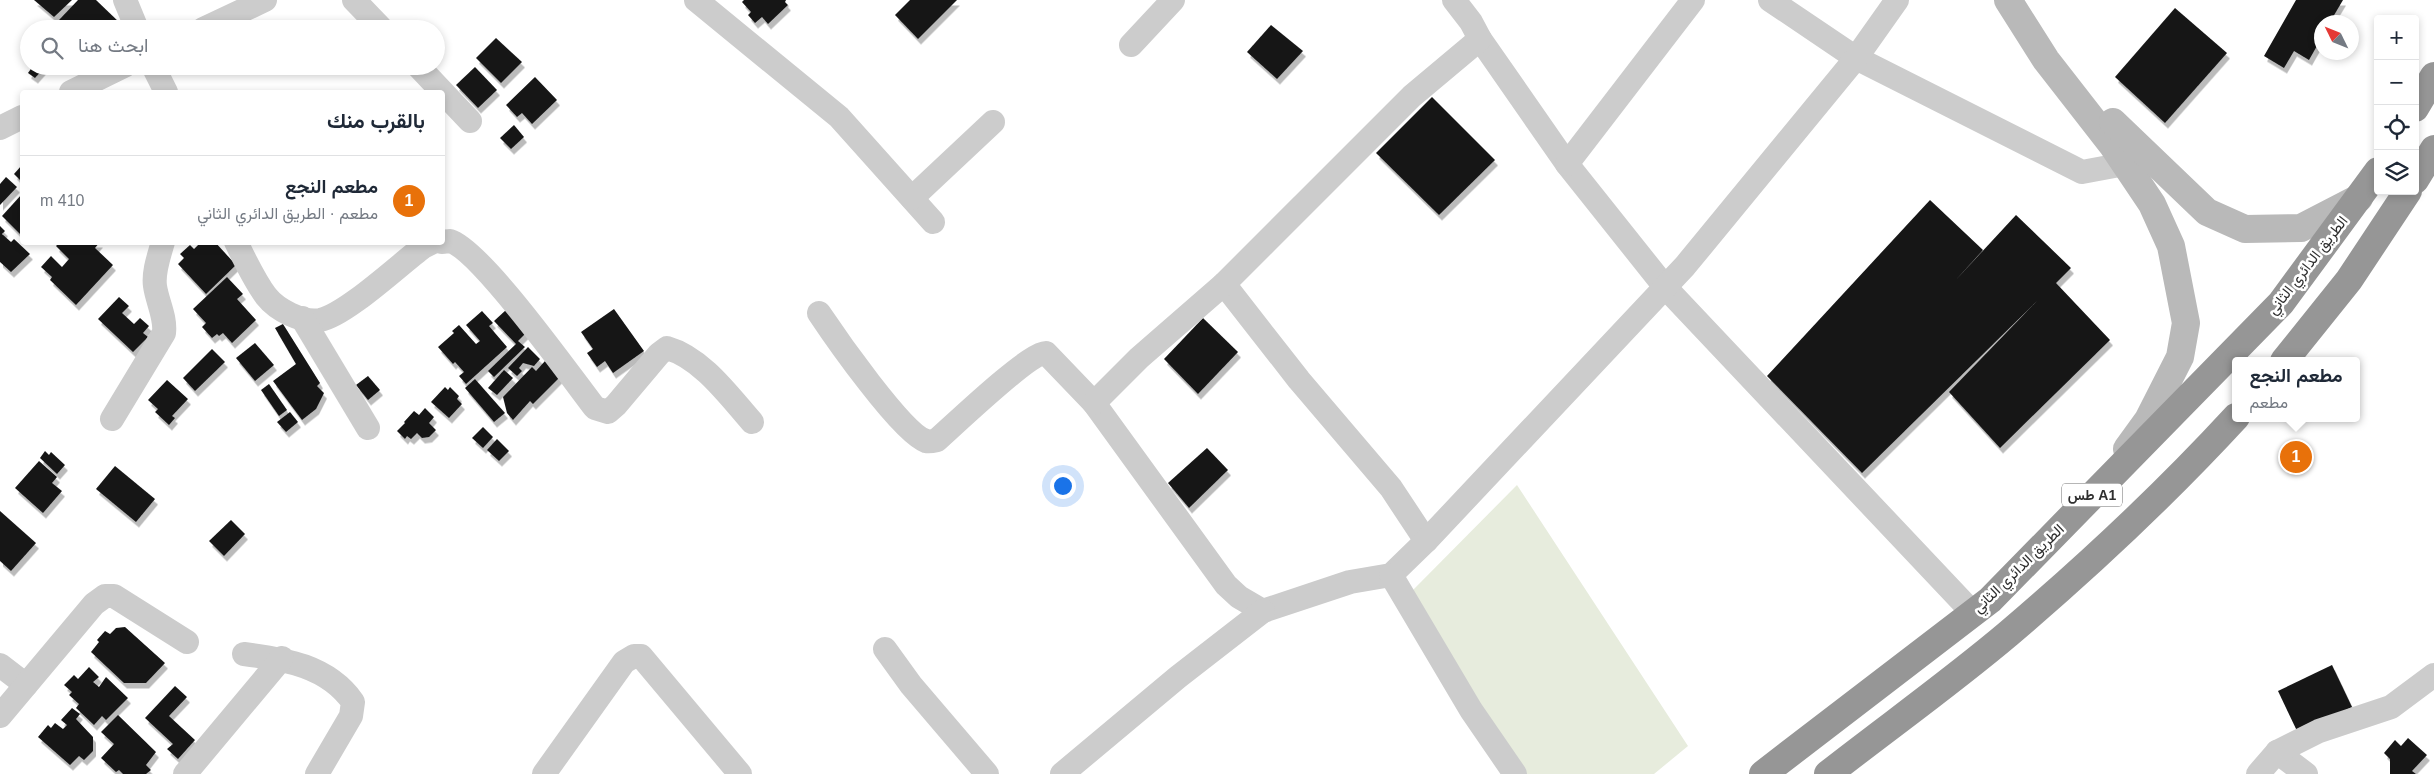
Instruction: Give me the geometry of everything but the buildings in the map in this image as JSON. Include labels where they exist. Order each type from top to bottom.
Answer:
[{"type":"highway","points":[[2417,105],[2434,76]]},
{"type":"highway","points":[[2419,173],[2434,149]]},
{"type":"highway","name":"الطريق الدائري الثاني","points":[[1763,774],[1990,600],[2281,303],[2374,177]]},
{"type":"highway","points":[[2287,357],[2349,280],[2405,195]]},
{"type":"highway","name":"طس A1","points":[[1828,774],[2007,635],[2148,507],[2232,421]]},
{"type":"street","points":[[125,0],[133,20]]},
{"type":"street","points":[[222,20],[265,0]]},
{"type":"street","points":[[354,0],[373,20]]},
{"type":"street","points":[[696,0],[839,117],[933,222]]},
{"type":"street","points":[[1131,45],[1173,0]]},
{"type":"street","points":[[1454,0],[1471,22],[1480,39],[1567,164],[1665,287],[1973,613]]},
{"type":"street","points":[[1567,164],[1693,0]]},
{"type":"street","points":[[1770,0],[1856,58],[2082,172],[2125,164]]},
{"type":"street","points":[[1062,774],[1178,677],[1264,611],[1350,582],[1390,575],[1426,541],[1685,266],[1856,58],[1897,0]]},
{"type":"street","points":[[2008,0],[2046,60],[2125,164],[2152,204],[2171,246],[2186,322],[2180,357],[2148,420],[2105,481]]},
{"type":"street","points":[[2021,0],[2076,80],[2124,135],[2208,212],[2246,230],[2301,228],[2359,198]]},
{"type":"street","points":[[1094,403],[1139,358],[1224,284],[1412,96],[1480,39]]},
{"type":"street","points":[[75,90],[106,75]]},
{"type":"street","points":[[158,75],[165,90]]},
{"type":"street","points":[[427,75],[441,90]]},
{"type":"street","points":[[445,95],[470,121]]},
{"type":"street","points":[[0,128],[20,118]]},
{"type":"street","points":[[912,198],[993,122]]},
{"type":"street","points":[[445,242],[450,241],[465,251],[502,288],[595,408],[608,412],[659,354],[667,348],[678,351],[699,366],[752,422]]},
{"type":"street","points":[[112,419],[164,332],[165,325],[154,284],[155,271],[162,245]]},
{"type":"street","points":[[238,245],[266,297],[281,310],[302,318],[320,320],[341,312],[426,245]]},
{"type":"street","points":[[1224,284],[1299,380],[1391,488],[1426,541]]},
{"type":"street","points":[[819,313],[859,368],[899,418],[924,440],[937,440],[1041,353],[1050,356],[1094,403],[1226,585],[1239,597],[1264,611]]},
{"type":"street","points":[[302,318],[368,428]]},
{"type":"street","points":[[1390,575],[1471,710],[1515,774]]},
{"type":"street","points":[[0,716],[94,604],[105,596],[114,596],[187,642]]},
{"type":"street","points":[[885,649],[911,685],[987,774]]},
{"type":"street","points":[[244,654],[282,658],[302,664],[332,680],[344,690],[353,702],[351,716],[317,774]]},
{"type":"street","points":[[544,774],[624,662],[634,656],[641,656],[740,774]]},
{"type":"street","points":[[185,774],[282,658]]},
{"type":"street","points":[[0,665],[26,685]]},
{"type":"street","points":[[2258,774],[2277,752],[2320,732],[2391,707],[2434,675]]},
{"type":"street","points":[[2277,752],[2306,774]]},
{"type":"shaded area","points":[[1517,485],[1688,746],[1654,774],[1525,774],[1411,603],[1413,590]]},
{"type":"place","name":"مطعم النجع","points":[[2296,457]]}]
